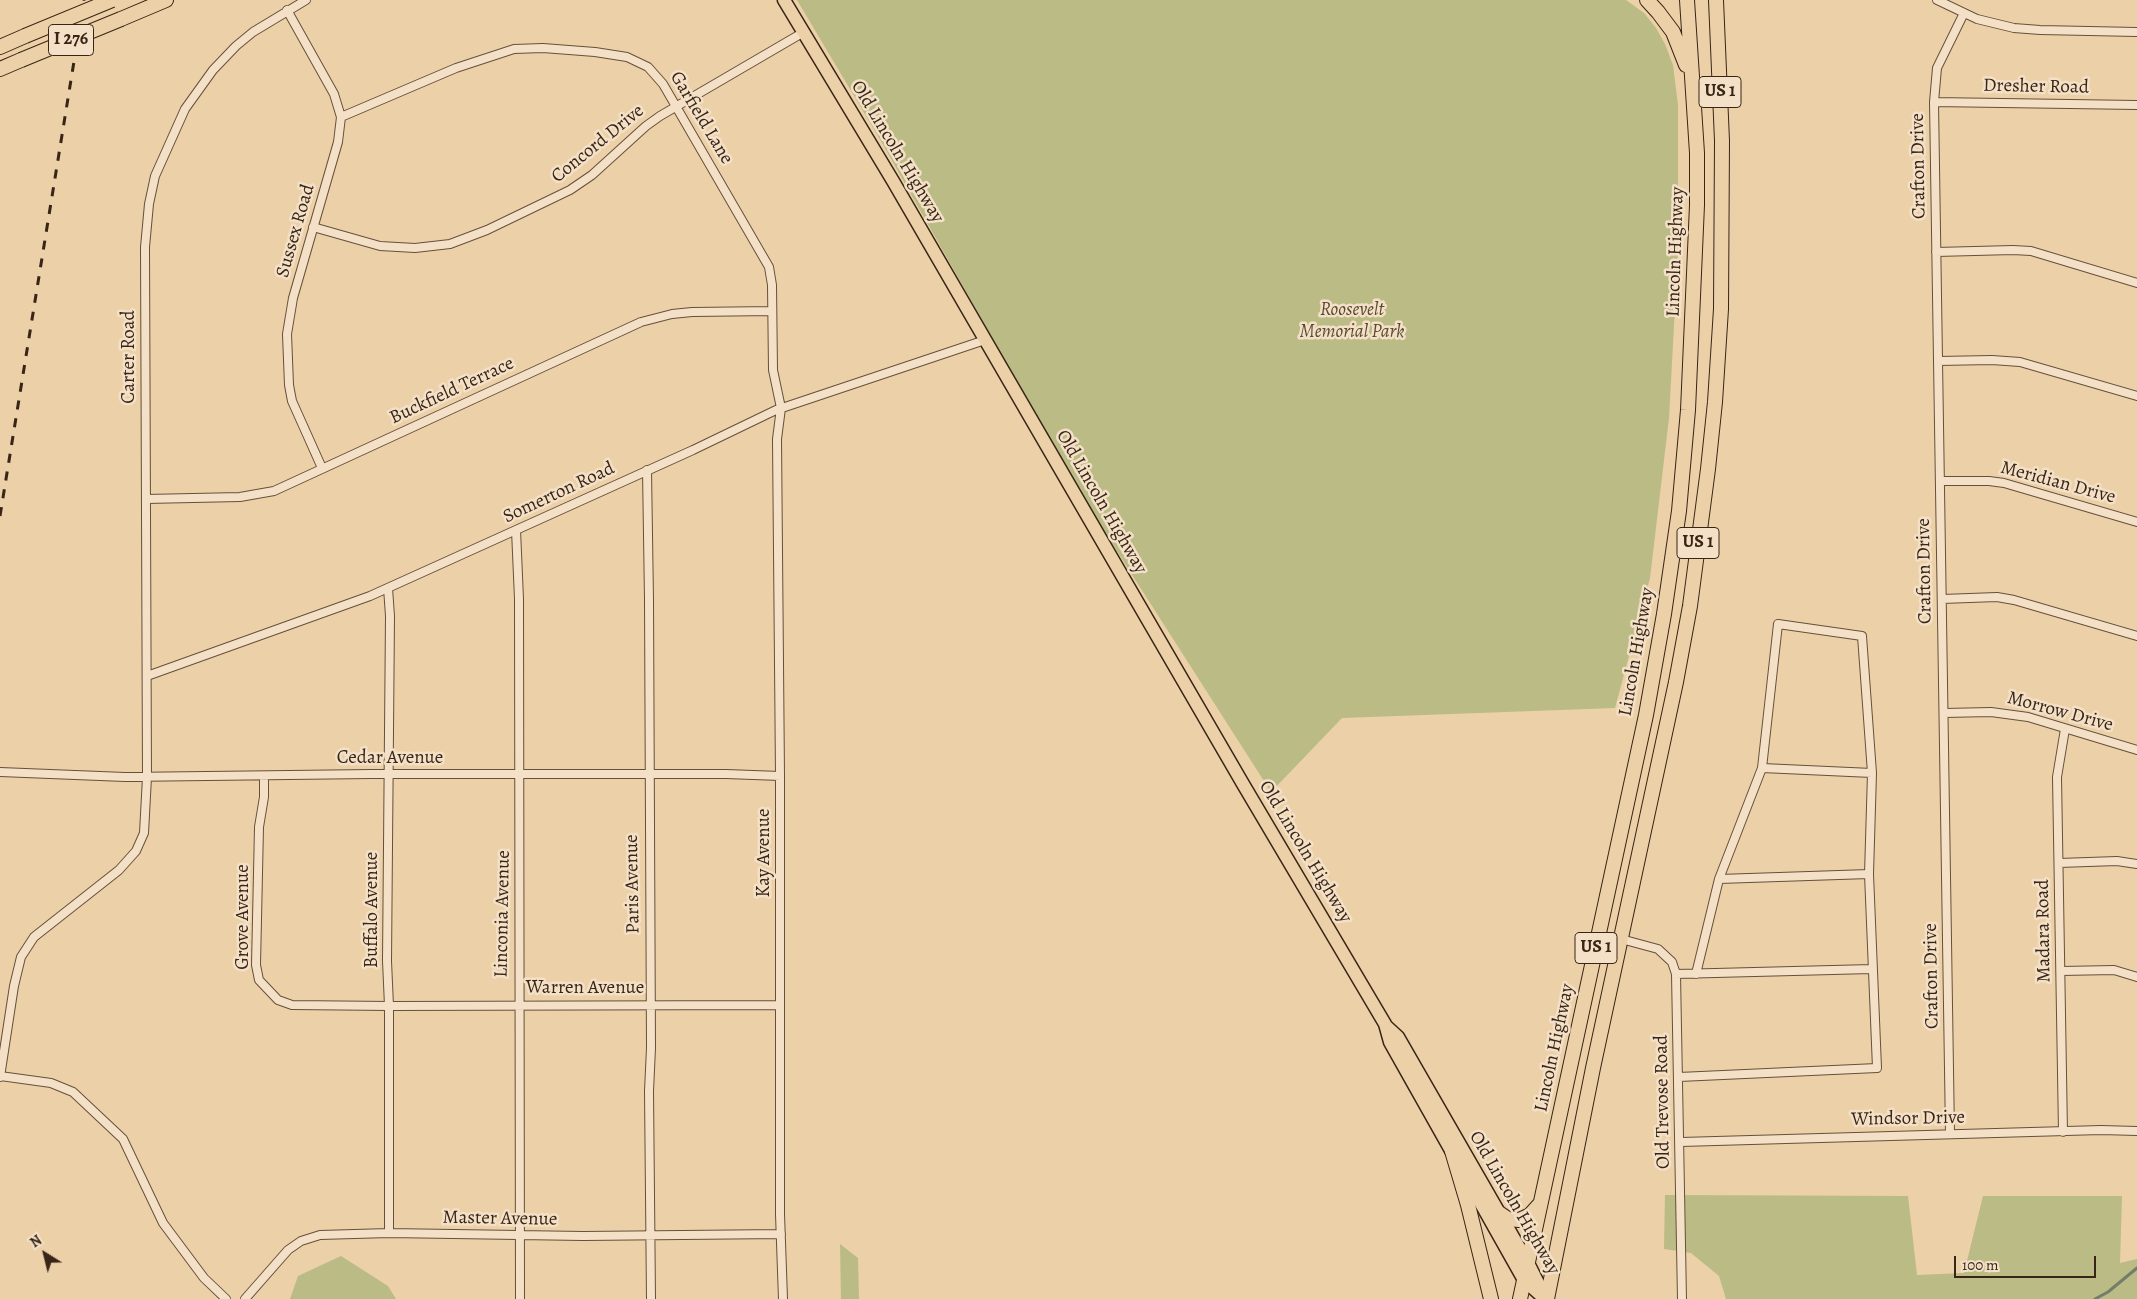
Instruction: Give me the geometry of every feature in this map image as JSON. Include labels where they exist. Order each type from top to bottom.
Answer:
[{"type":"highway","name":"I 276","points":[[0,47],[112,0]]},
{"type":"highway","name":"I 276","points":[[0,70],[166,0]]},
{"type":"highway","points":[[1647,0],[1673,32],[1692,82]]},
{"type":"highway","name":"Lincoln Highway","points":[[1520,1299],[1646,715],[1672,563],[1688,410],[1694,307],[1697,153],[1686,0]]},
{"type":"highway","name":"US 1","points":[[1546,1299],[1676,682],[1690,606],[1708,469],[1719,337],[1723,232],[1722,141],[1716,0]]},
{"type":"highway","points":[[1718,43],[1721,0]]},
{"type":"highway","points":[[1452,1151],[1468,1204],[1491,1299]]},
{"type":"highway","points":[[1499,1213],[1508,1219],[1519,1220],[1530,1215],[1541,1204]]},
{"type":"main road","name":"Old Lincoln Highway","points":[[784,0],[1385,1024],[1398,1037],[1528,1263],[1546,1299]]},
{"type":"main road","name":"Old Lincoln Highway","points":[[1385,1024],[1390,1042],[1524,1280],[1546,1299]]},
{"type":"street","name":"Carter Road","points":[[0,1076],[14,986],[21,957],[34,937],[119,870],[136,851],[144,833],[147,777],[145,247],[149,204],[155,176],[173,132],[185,109],[213,70],[236,46],[287,10],[306,0]]},
{"type":"street","points":[[1937,0],[1977,19],[2014,28],[2137,32]]},
{"type":"street","name":"Sussex Road","points":[[287,10],[334,94],[341,117],[338,142],[290,313],[287,355],[292,401],[322,468]]},
{"type":"street","name":"Crafton Drive","points":[[1950,1134],[1934,102],[1937,68],[1964,13]]},
{"type":"street","name":"Concord Drive","points":[[313,227],[360,241],[390,247],[427,247],[460,241],[496,226],[570,190],[592,175],[646,126],[804,32]]},
{"type":"street","name":"Garfield Lane","points":[[341,117],[488,56],[514,49],[528,48],[595,52],[636,60],[648,67],[657,76],[677,107],[769,267],[772,285],[773,370],[781,408]]},
{"type":"street","name":"Dresher Road","points":[[1934,102],[2137,105]]},
{"type":"street","points":[[1936,252],[2031,251],[2137,283]]},
{"type":"street","name":"Buckfield Terrace","points":[[146,499],[240,497],[264,494],[652,318],[692,312],[772,311]]},
{"type":"street","name":"Somerton Road","points":[[147,676],[388,588],[693,450],[781,408],[985,340]]},
{"type":"street","points":[[1938,361],[1992,360],[2020,362],[2137,396]]},
{"type":"street","name":"Kay Avenue","points":[[781,408],[777,440],[781,1234],[783,1299]]},
{"type":"street","name":"Paris Avenue","points":[[647,470],[650,774],[651,1005],[649,1091],[651,1299]]},
{"type":"street","name":"Meridian Drive","points":[[1940,481],[1989,481],[2004,483],[2137,522]]},
{"type":"street","name":"Linconia Avenue","points":[[516,530],[519,599],[520,1299]]},
{"type":"street","name":"Buffalo Avenue","points":[[388,588],[390,616],[387,961],[389,1006],[389,1233]]},
{"type":"street","points":[[1942,598],[1997,598],[2014,600],[2137,636]]},
{"type":"street","points":[[1679,1076],[1878,1068],[1869,874],[1872,773],[1862,636],[1778,624],[1762,768],[1718,879],[1696,974]]},
{"type":"street","name":"Morrow Drive","points":[[1944,713],[2004,713],[2028,717],[2137,750]]},
{"type":"street","name":"Madara Road","points":[[2063,1132],[2057,777],[2066,729]]},
{"type":"street","points":[[1762,768],[1872,773]]},
{"type":"street","name":"Cedar Avenue","points":[[0,772],[147,777],[519,774],[780,776]]},
{"type":"street","name":"Grove Avenue","points":[[264,776],[264,797],[259,827],[256,965],[259,980],[278,1000],[292,1005],[389,1006]]},
{"type":"street","points":[[2059,864],[2116,861],[2137,864]]},
{"type":"street","points":[[1718,879],[1869,874]]},
{"type":"street","points":[[1621,939],[1658,949],[1672,962],[1676,974],[1872,969]]},
{"type":"street","points":[[2061,971],[2114,970],[2137,977]]},
{"type":"street","name":"Old Trevose Road","points":[[1676,974],[1682,1299]]},
{"type":"street","name":"Warren Avenue","points":[[389,1006],[780,1005]]},
{"type":"street","points":[[0,1076],[51,1083],[73,1092],[122,1139],[163,1223],[204,1278],[226,1299]]},
{"type":"street","name":"Windsor Drive","points":[[1680,1142],[1950,1134],[2137,1131]]},
{"type":"street","name":"Master Avenue","points":[[245,1299],[288,1250],[302,1241],[320,1235],[389,1233],[521,1235],[781,1234]]},
{"type":"green space","name":"Roosevelt Memorial Park","points":[[797,0],[1626,0],[1644,13],[1656,28],[1665,44],[1673,65],[1678,105],[1678,252],[1669,418],[1650,578],[1615,708],[1342,718],[1271,792],[1081,495],[882,143]]},
{"type":"green space","points":[[1665,1195],[1908,1196],[1917,1275],[1964,1273],[1983,1196],[2122,1196],[2120,1263],[2137,1259],[2137,1299],[1726,1299],[1719,1276],[1691,1253],[1664,1249]]},
{"type":"green space","points":[[840,1244],[858,1258],[859,1299],[841,1299]]},
{"type":"green space","points":[[341,1256],[388,1286],[396,1299],[290,1299],[298,1276]]},
{"type":"waterway","points":[[2095,1299],[2108,1292],[2137,1268]]},
{"type":"railway","points":[[0,516],[84,0]]}]
